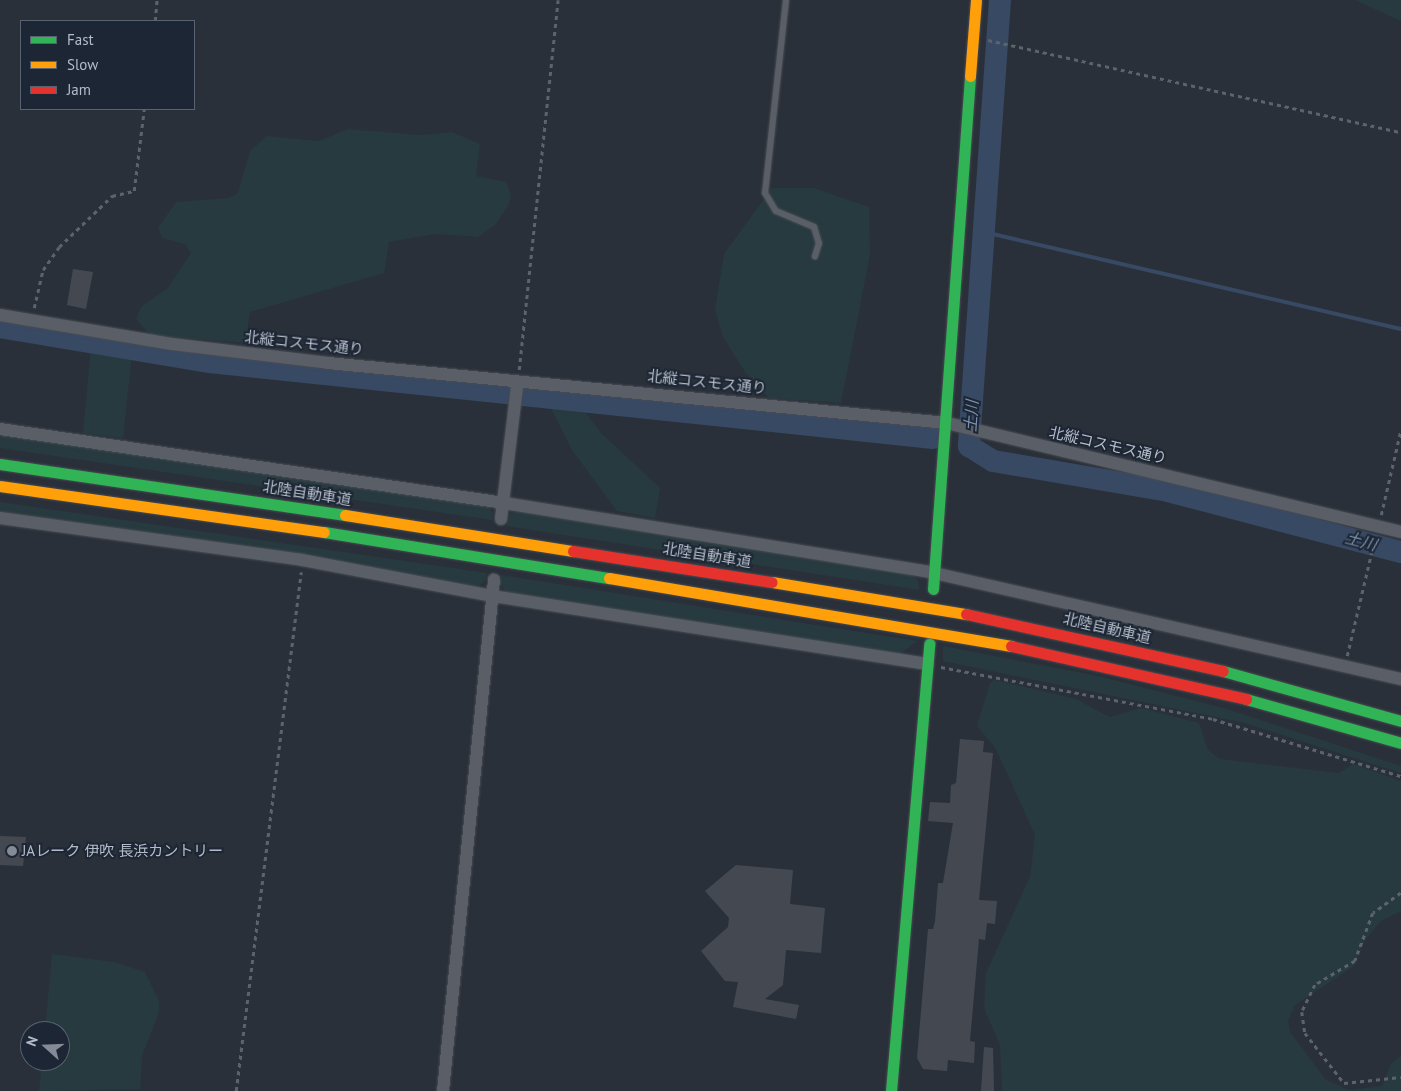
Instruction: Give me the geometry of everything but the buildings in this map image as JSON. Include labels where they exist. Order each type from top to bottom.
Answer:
[{"type":"main road","points":[[933,589],[950,424],[976,0]]},
{"type":"main road","name":"北陸自動車道","points":[[0,464],[304,508],[932,608],[1118,645],[1292,689],[1401,721]]},
{"type":"main road","points":[[0,486],[302,528],[794,605],[1104,664],[1285,709],[1401,743]]},
{"type":"main road","points":[[891,1091],[929,644]]},
{"type":"main road","points":[[1292,689],[1401,711]]},
{"type":"main road","points":[[1285,709],[1401,751]]},
{"type":"street","name":"北縦コスモス通り","points":[[0,315],[172,344],[517,388],[950,424],[1377,530],[1401,532]]},
{"type":"street","points":[[501,519],[517,388]]},
{"type":"street","points":[[0,429],[504,502],[934,572],[1345,664],[1401,679]]},
{"type":"street","points":[[0,518],[302,560],[493,596],[928,664]]},
{"type":"street","points":[[443,1091],[494,580]]},
{"type":"lane","points":[[786,0],[765,193],[776,211],[814,227],[819,243],[815,256]]},
{"type":"path","points":[[155,20],[157,0]]},
{"type":"path","points":[[517,388],[558,0]]},
{"type":"path","points":[[980,39],[1003,41],[1401,132]]},
{"type":"path","points":[[31,320],[43,270],[58,247],[112,196],[134,191],[144,110]]},
{"type":"path","points":[[1345,664],[1401,429]]},
{"type":"path","points":[[236,1091],[302,560]]},
{"type":"path","points":[[928,664],[1213,719],[1401,776]]},
{"type":"path","points":[[1401,893],[1373,913],[1354,961],[1315,985],[1302,1012],[1305,1033],[1344,1083],[1401,1077]]},
{"type":"green space","points":[[1355,0],[1401,0],[1401,21]]},
{"type":"green space","points":[[348,129],[420,135],[452,132],[480,144],[476,176],[506,182],[511,194],[509,204],[496,224],[478,237],[434,234],[389,242],[384,273],[250,312],[245,343],[150,335],[136,319],[141,307],[168,288],[191,253],[185,244],[162,238],[158,228],[176,202],[229,198],[238,193],[250,151],[267,136],[319,141]]},
{"type":"green space","points":[[772,188],[814,188],[869,207],[870,255],[841,403],[769,398],[745,372],[723,337],[715,310],[724,254]]},
{"type":"green space","points":[[91,348],[132,353],[123,438],[83,433]]},
{"type":"green space","points":[[581,407],[602,434],[660,488],[655,518],[617,511],[572,450],[551,408]]},
{"type":"green space","points":[[0,435],[483,503],[493,513],[492,520],[0,448]]},
{"type":"green space","points":[[0,502],[487,573],[485,581],[476,589],[0,519]]},
{"type":"green space","points":[[520,509],[907,571],[918,580],[919,590],[507,526],[510,514]]},
{"type":"green space","points":[[501,575],[917,641],[899,655],[506,592],[500,584]]},
{"type":"green space","points":[[943,646],[1098,676],[1227,709],[1401,766],[1401,773],[1245,723],[943,661]]},
{"type":"green space","points":[[994,680],[1076,699],[1110,717],[1141,708],[1199,723],[1208,750],[1220,759],[1339,773],[1353,764],[1401,781],[1401,911],[1381,921],[1365,940],[1354,966],[1295,1005],[1288,1020],[1290,1032],[1326,1080],[1349,1090],[1382,1086],[1391,1064],[1401,1056],[1401,1091],[1002,1091],[1000,1045],[984,1008],[986,973],[1030,877],[1035,835],[996,749],[977,726],[990,683]]},
{"type":"green space","points":[[52,954],[114,962],[145,972],[159,1001],[159,1012],[142,1056],[140,1089],[39,1091],[41,1071],[70,1071],[70,1021],[46,1021]]},
{"type":"waterway","name":"土川","points":[[1000,0],[969,446],[993,461],[1168,491],[1401,552]]},
{"type":"waterway","points":[[984,232],[1401,329]]},
{"type":"waterway","points":[[0,327],[210,362],[933,438]]},
{"type":"traffic: fast","points":[[933,589],[970,76]]},
{"type":"traffic: fast","points":[[0,464],[345,515]]},
{"type":"traffic: fast","points":[[324,532],[609,578]]},
{"type":"traffic: fast","points":[[891,1091],[929,644]]},
{"type":"traffic: fast","points":[[1223,671],[1401,721]]},
{"type":"traffic: fast","points":[[1246,699],[1401,743]]},
{"type":"traffic: slow","points":[[970,76],[976,0]]},
{"type":"traffic: slow","points":[[0,486],[324,532]]},
{"type":"traffic: slow","points":[[345,515],[573,551]]},
{"type":"traffic: slow","points":[[609,578],[1011,646]]},
{"type":"traffic: slow","points":[[772,582],[966,614]]},
{"type":"traffic: jam","points":[[573,551],[772,582]]},
{"type":"traffic: jam","points":[[966,614],[1223,671]]},
{"type":"traffic: jam","points":[[1011,646],[1246,699]]},
{"type":"place","name":"JAレーク 伊吹 長浜カントリー","points":[[12,851]]}]
